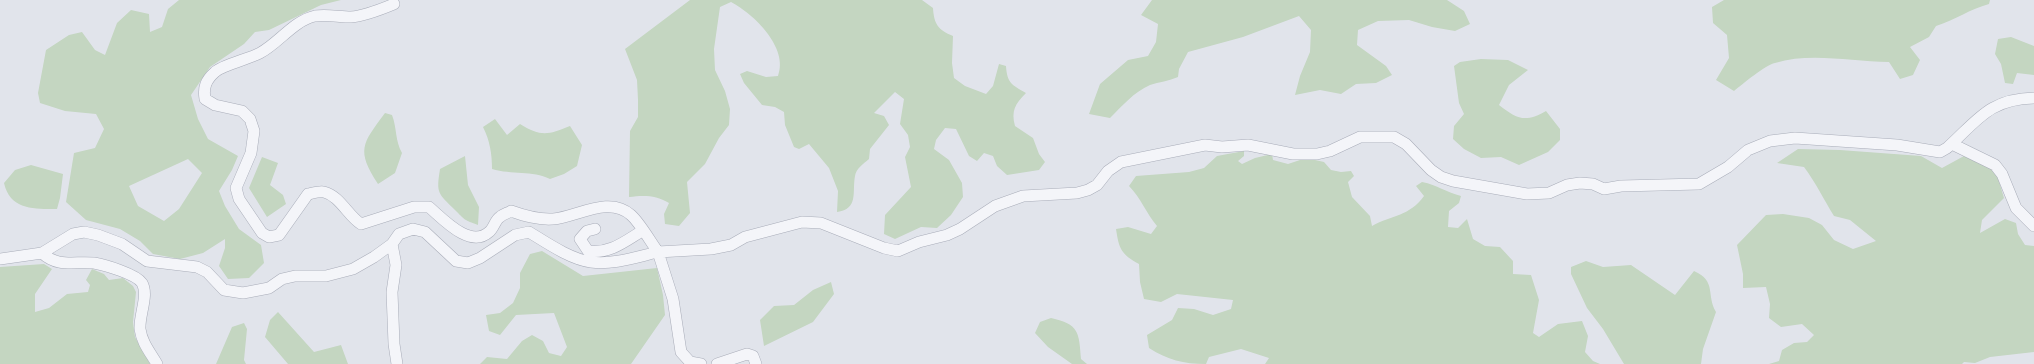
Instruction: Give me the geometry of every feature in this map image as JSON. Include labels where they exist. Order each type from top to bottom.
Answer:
[{"type":"street","points":[[394,4],[351,17],[336,15],[314,16],[304,21],[260,53],[216,71],[207,82],[204,90],[205,99],[215,105],[242,111],[250,119],[254,131],[251,153],[236,188],[239,199],[262,233],[269,237],[279,235],[308,194],[324,191],[335,198],[354,219],[361,224],[414,207],[429,206],[468,237],[481,237],[490,231],[499,217],[511,211],[537,219],[554,219],[579,214],[601,206],[619,209],[630,214],[658,252],[673,299],[681,352],[690,362],[701,364]]},
{"type":"street","points":[[0,259],[42,253],[73,234],[84,232],[98,235],[122,244],[147,261],[197,268],[207,272],[224,290],[243,293],[269,288],[282,279],[295,276],[326,276],[353,269],[374,257],[392,244],[399,234],[413,229],[425,232],[456,262],[468,263],[480,258],[515,235],[529,232],[560,252],[590,262],[615,262],[658,252],[724,247],[731,245],[745,237],[802,222],[821,223],[884,248],[898,251],[920,242],[947,235],[960,229],[995,206],[1023,196],[1077,193],[1088,190],[1097,184],[1108,171],[1121,162],[1205,145],[1248,145],[1293,154],[1317,154],[1330,151],[1360,137],[1394,137],[1406,144],[1431,170],[1441,177],[1491,189],[1527,194],[1549,193],[1567,185],[1580,182],[1593,184],[1604,189],[1622,186],[1699,184],[1728,167],[1748,150],[1770,141],[1795,138],[1898,145],[1940,152],[1952,144],[1983,113],[1996,105],[2010,100],[2034,98]]},
{"type":"street","points":[[1952,144],[1995,165],[2002,174],[2016,208],[2034,226]]},
{"type":"street","points":[[595,229],[582,234],[580,239],[588,251],[598,252],[610,250],[642,231]]},
{"type":"street","points":[[392,244],[396,265],[392,292],[394,344],[397,364]]},
{"type":"street","points":[[42,253],[49,259],[56,262],[94,263],[127,273],[140,281],[144,289],[140,328],[146,347],[157,364]]},
{"type":"street","points":[[717,364],[747,354],[753,356],[756,364]]},
{"type":"green space","points":[[179,0],[341,0],[321,5],[269,30],[255,32],[244,44],[210,67],[191,95],[198,119],[208,139],[238,156],[232,170],[219,191],[225,206],[239,229],[261,245],[264,263],[249,278],[228,279],[219,266],[225,248],[225,239],[203,253],[180,259],[153,254],[140,241],[120,229],[86,220],[66,202],[74,153],[95,148],[104,129],[96,114],[65,111],[40,103],[38,93],[46,50],[69,35],[82,32],[95,50],[105,55],[117,23],[131,10],[149,14],[150,32],[162,27],[168,9]],"holes":[[[188,159],[202,173],[179,209],[164,221],[138,206],[129,186]]]},
{"type":"green space","points":[[690,0],[922,0],[933,8],[934,18],[940,29],[953,36],[952,63],[954,78],[965,86],[986,94],[993,86],[999,64],[1006,66],[1011,83],[1026,93],[1015,108],[1013,116],[1015,126],[1033,138],[1039,154],[1045,162],[1039,170],[1007,175],[997,166],[993,156],[984,153],[977,161],[969,156],[956,129],[945,128],[936,140],[934,149],[949,160],[962,183],[963,197],[951,215],[937,228],[921,227],[895,239],[884,234],[885,215],[911,187],[905,157],[910,147],[908,135],[900,124],[904,99],[895,92],[874,113],[884,116],[889,125],[870,149],[869,159],[857,171],[854,182],[852,204],[844,210],[837,212],[838,191],[829,168],[809,144],[799,149],[794,147],[785,125],[784,112],[775,107],[762,105],[744,83],[740,74],[747,71],[766,77],[778,76],[780,65],[779,54],[774,43],[759,23],[740,7],[731,2],[720,7],[714,49],[715,70],[725,91],[730,109],[729,125],[719,138],[705,164],[687,182],[690,213],[679,226],[665,224],[664,214],[669,203],[659,198],[650,196],[629,197],[630,131],[638,117],[638,100],[637,80],[625,49]]},
{"type":"green space","points":[[1152,0],[1447,0],[1464,11],[1470,24],[1455,31],[1432,27],[1409,20],[1378,21],[1358,30],[1357,45],[1386,66],[1392,75],[1376,83],[1356,84],[1341,94],[1320,90],[1295,95],[1300,76],[1310,52],[1311,30],[1299,16],[1243,37],[1188,52],[1179,69],[1178,77],[1150,85],[1139,91],[1110,118],[1089,114],[1100,84],[1128,60],[1148,56],[1156,42],[1158,24],[1141,15]]},
{"type":"green space","points":[[1724,0],[1990,0],[1989,4],[1936,26],[1929,37],[1910,47],[1920,60],[1913,75],[1900,79],[1889,62],[1832,58],[1803,58],[1771,64],[1734,91],[1716,80],[1729,58],[1727,35],[1713,23],[1712,7]]},
{"type":"green space","points":[[2011,37],[2034,46],[2034,75],[2017,73],[2013,84],[2005,83],[2001,64],[1995,54],[1998,39]]},
{"type":"green space","points":[[1481,59],[1508,60],[1528,70],[1509,85],[1499,105],[1511,114],[1521,118],[1532,117],[1546,111],[1560,129],[1560,140],[1548,152],[1519,165],[1501,157],[1481,158],[1464,149],[1453,139],[1454,126],[1464,114],[1459,103],[1454,66],[1460,62]]},
{"type":"green space","points":[[385,113],[392,115],[398,144],[402,153],[395,173],[378,184],[364,155],[367,140],[371,132]]},
{"type":"green space","points":[[495,119],[507,135],[520,124],[539,133],[550,133],[570,126],[582,145],[577,166],[564,174],[550,179],[536,174],[507,172],[492,169],[490,148],[483,127]]},
{"type":"green space","points":[[1798,149],[1840,150],[1921,156],[1942,168],[1964,156],[1990,165],[1998,178],[2004,198],[1982,220],[1980,233],[2005,219],[2016,223],[2018,234],[2025,245],[2034,246],[2034,352],[1990,357],[1975,363],[1964,362],[1962,364],[1769,364],[1779,361],[1782,350],[1794,343],[1807,342],[1814,335],[1802,324],[1781,327],[1769,318],[1770,304],[1766,287],[1743,288],[1743,274],[1737,245],[1766,215],[1783,214],[1809,218],[1822,225],[1834,240],[1853,249],[1876,241],[1850,220],[1834,216],[1804,167],[1777,163]]},
{"type":"green space","points":[[1244,151],[1244,156],[1238,161],[1242,164],[1255,158],[1272,154],[1273,160],[1288,164],[1306,158],[1324,162],[1331,170],[1341,172],[1351,171],[1354,176],[1348,182],[1352,197],[1370,216],[1372,226],[1407,211],[1419,203],[1424,196],[1416,186],[1422,182],[1461,196],[1459,203],[1449,211],[1448,227],[1458,228],[1467,219],[1473,239],[1485,246],[1500,247],[1513,261],[1513,274],[1531,275],[1539,300],[1533,333],[1539,337],[1558,324],[1582,321],[1588,336],[1585,352],[1593,361],[1600,364],[1265,364],[1269,358],[1241,349],[1209,357],[1206,364],[1198,364],[1169,358],[1149,348],[1147,335],[1172,320],[1178,308],[1194,309],[1213,315],[1231,309],[1233,300],[1177,294],[1161,302],[1144,299],[1140,282],[1139,264],[1128,257],[1122,250],[1118,242],[1116,229],[1128,227],[1151,234],[1157,226],[1137,195],[1129,186],[1136,176],[1189,172],[1204,168],[1217,156]]},
{"type":"green space","points":[[465,156],[468,185],[479,207],[478,225],[467,221],[445,200],[440,192],[438,184],[440,169]]},
{"type":"green space","points":[[262,157],[278,163],[270,185],[283,195],[286,204],[267,217],[249,188]]},
{"type":"green space","points":[[31,165],[63,174],[57,209],[40,209],[24,206],[17,203],[7,192],[4,183],[15,170]]},
{"type":"green space","points":[[542,251],[583,276],[657,268],[663,295],[665,315],[631,364],[480,364],[487,357],[507,359],[522,341],[532,335],[543,341],[549,353],[561,356],[567,347],[554,313],[516,315],[500,335],[489,331],[486,315],[500,313],[513,303],[520,288],[520,273],[530,254]]},
{"type":"green space","points":[[1586,261],[1603,267],[1631,265],[1675,295],[1694,271],[1706,279],[1716,312],[1703,349],[1701,364],[1624,364],[1603,329],[1587,308],[1571,274],[1571,267]]},
{"type":"green space","points":[[44,264],[52,269],[35,294],[35,312],[49,308],[67,294],[88,292],[90,285],[86,280],[92,269],[104,274],[109,280],[123,278],[133,286],[136,292],[133,322],[135,337],[150,364],[0,364],[0,267]]},
{"type":"green space","points":[[831,282],[834,294],[813,322],[764,346],[760,320],[774,306],[794,305],[813,290]]},
{"type":"green space","points":[[278,312],[314,352],[341,345],[348,364],[288,364],[265,337],[270,320]]},
{"type":"green space","points":[[1051,318],[1067,323],[1076,331],[1081,359],[1087,364],[1072,364],[1048,347],[1035,333],[1040,322]]},
{"type":"green space","points":[[244,323],[247,329],[244,360],[246,364],[216,364],[232,327]]}]
